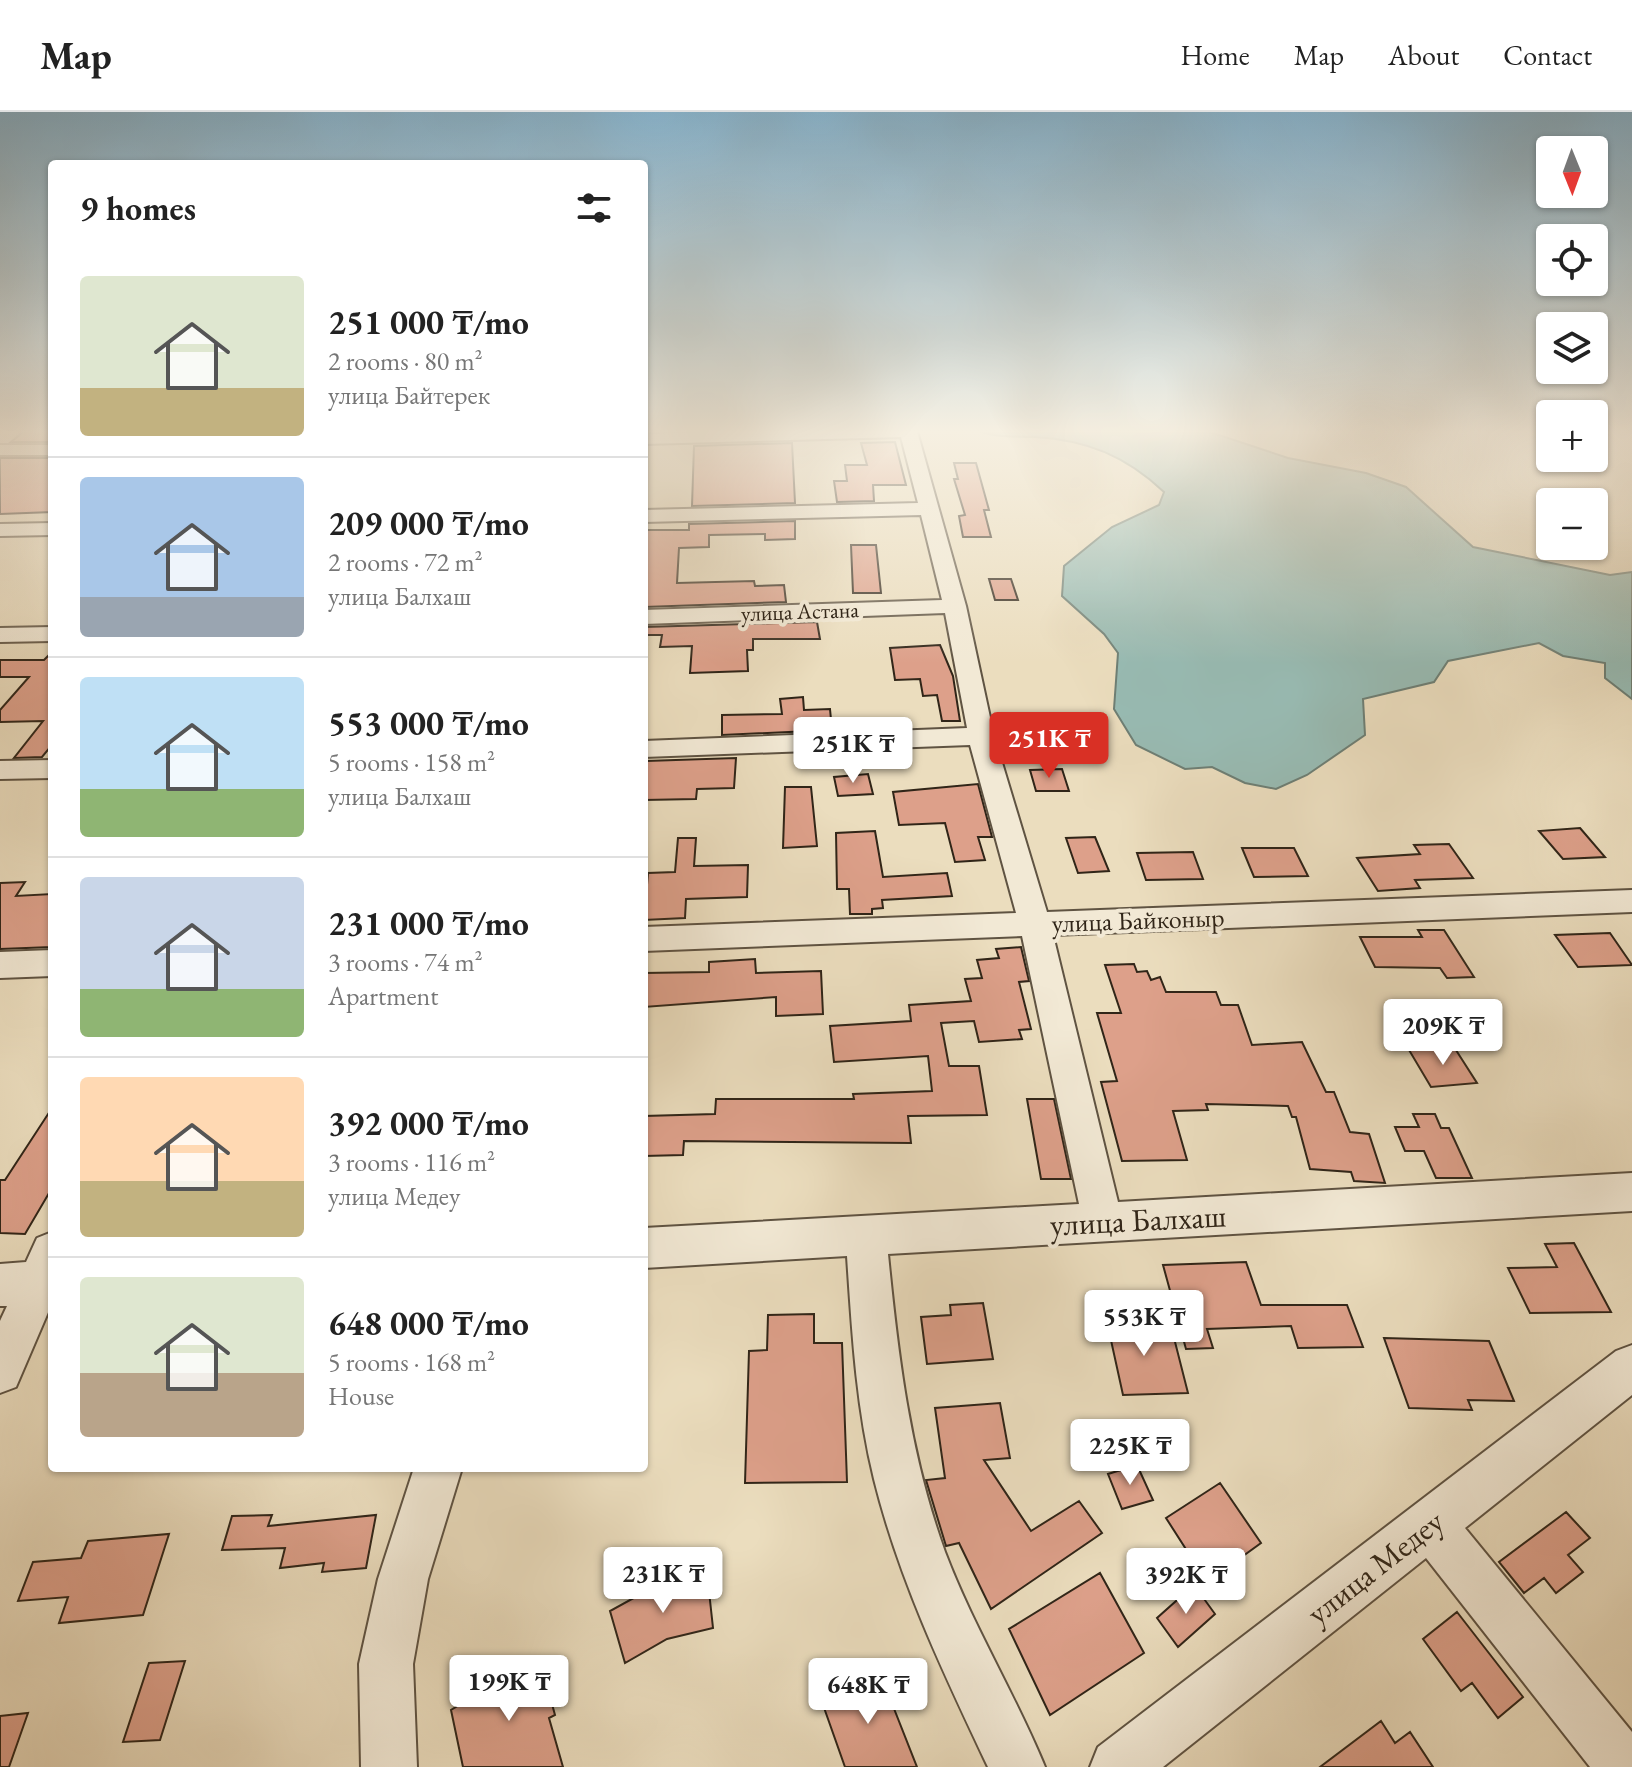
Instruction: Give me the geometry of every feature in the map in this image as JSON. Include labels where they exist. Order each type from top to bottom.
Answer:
[{"type":"street","points":[[648,516],[928,509],[955,606],[981,736],[1035,924],[1103,1222]]},
{"type":"street","points":[[0,530],[48,529]]},
{"type":"street","name":"улица Астана","points":[[648,617],[955,606]]},
{"type":"street","points":[[0,635],[48,634]]},
{"type":"street","points":[[648,749],[981,736]]},
{"type":"street","points":[[0,770],[48,769]]},
{"type":"street","name":"улица Байконыр","points":[[648,939],[1632,901]]},
{"type":"street","points":[[0,965],[48,963]]},
{"type":"street","name":"улица Балхаш","points":[[648,1248],[1632,1192]]},
{"type":"street","points":[[866,1236],[877,1367],[898,1479],[947,1620],[1017,1767]]},
{"type":"street","points":[[0,1371],[35,1275]]},
{"type":"street","name":"улица Медеу","points":[[1118,1767],[1632,1367]]},
{"type":"street","points":[[389,1767],[386,1664],[403,1579],[437,1472]]},
{"type":"street","points":[[1430,1524],[1625,1767]]},
{"type":"water","points":[[1152,508],[1430,508],[1473,547],[1610,575],[1632,572],[1632,699],[1605,678],[1605,663],[1563,656],[1539,643],[1448,661],[1434,682],[1363,699],[1365,735],[1307,775],[1276,789],[1245,783],[1212,767],[1185,769],[1136,745],[1114,709],[1118,653],[1104,634],[1062,596],[1064,566],[1112,527]]},
{"type":"building","points":[[0,508],[48,508],[48,512],[0,514]]},
{"type":"building","points":[[963,508],[989,508],[984,510],[991,537],[963,537],[959,516],[965,515]]},
{"type":"building","points":[[795,521],[795,539],[765,540],[765,534],[709,535],[709,547],[679,548],[677,583],[754,581],[755,586],[784,585],[786,602],[648,607],[648,530],[689,530],[689,524]]},
{"type":"building","points":[[851,545],[876,545],[881,593],[853,593]]},
{"type":"building","points":[[989,579],[1011,579],[1018,600],[995,600]]},
{"type":"building","points":[[817,622],[820,639],[753,639],[753,650],[747,650],[748,671],[690,673],[692,646],[660,647],[662,635],[648,635],[648,627]]},
{"type":"building","points":[[940,645],[953,676],[960,721],[942,721],[937,695],[923,696],[920,679],[895,680],[890,648]]},
{"type":"building","points":[[48,656],[48,750],[42,757],[14,758],[43,721],[0,722],[0,710],[29,677],[0,677],[0,660],[44,660]]},
{"type":"building","points":[[803,697],[804,710],[830,709],[832,730],[722,735],[722,715],[782,714],[780,699]]},
{"type":"building","points":[[736,758],[734,788],[697,789],[696,799],[648,800],[648,761]]},
{"type":"building","points":[[1062,769],[1069,791],[1036,791],[1030,770]]},
{"type":"building","points":[[868,774],[873,794],[838,796],[834,777]]},
{"type":"building","points":[[978,784],[992,837],[978,837],[985,860],[955,862],[945,823],[899,825],[893,792]]},
{"type":"building","points":[[785,787],[811,787],[817,846],[783,848]]},
{"type":"building","points":[[1580,828],[1605,857],[1563,859],[1539,831]]},
{"type":"building","points":[[875,831],[883,877],[947,873],[952,896],[882,900],[883,908],[872,909],[872,914],[850,914],[849,889],[837,889],[836,833]]},
{"type":"building","points":[[1095,837],[1109,871],[1078,873],[1066,838]]},
{"type":"building","points":[[678,838],[696,838],[694,866],[748,865],[747,897],[686,899],[685,918],[648,920],[648,873],[675,872]]},
{"type":"building","points":[[1449,844],[1473,878],[1415,880],[1420,888],[1378,891],[1357,858],[1420,854],[1414,845]]},
{"type":"building","points":[[1242,848],[1294,848],[1308,876],[1254,877]]},
{"type":"building","points":[[1193,852],[1203,879],[1146,880],[1137,853]]},
{"type":"building","points":[[25,882],[16,896],[48,894],[48,947],[0,949],[0,883]]},
{"type":"building","points":[[1418,930],[1444,930],[1474,977],[1447,978],[1440,968],[1375,967],[1360,937],[1422,937]]},
{"type":"building","points":[[1610,933],[1632,965],[1578,967],[1555,935]]},
{"type":"building","points":[[1021,947],[1029,981],[1019,982],[1031,1029],[1019,1030],[1022,1039],[979,1042],[974,1021],[941,1023],[949,1066],[979,1066],[987,1115],[908,1116],[911,1143],[684,1141],[683,1155],[648,1156],[648,1116],[715,1114],[716,1099],[854,1099],[853,1094],[932,1091],[928,1056],[834,1062],[830,1026],[911,1021],[909,1005],[971,1001],[965,979],[982,978],[977,960],[999,958],[996,949]]},
{"type":"building","points":[[755,959],[756,973],[821,971],[823,1014],[776,1016],[776,997],[648,1007],[648,973],[709,972],[709,962]]},
{"type":"building","points":[[1134,964],[1137,972],[1147,971],[1151,980],[1160,977],[1166,992],[1216,992],[1221,1005],[1238,1005],[1252,1045],[1302,1042],[1326,1092],[1334,1092],[1350,1132],[1369,1134],[1385,1183],[1354,1181],[1351,1172],[1310,1169],[1296,1117],[1292,1117],[1288,1106],[1206,1104],[1208,1110],[1173,1111],[1187,1160],[1122,1161],[1101,1082],[1117,1081],[1097,1013],[1121,1013],[1105,965]]},
{"type":"building","points":[[1454,1047],[1477,1083],[1431,1087],[1409,1050]]},
{"type":"building","points":[[1027,1099],[1054,1099],[1071,1179],[1041,1179]]},
{"type":"building","points":[[48,1114],[48,1195],[25,1234],[0,1233],[0,1180],[5,1180]]},
{"type":"building","points":[[1413,1114],[1435,1114],[1441,1128],[1449,1128],[1472,1178],[1436,1178],[1424,1151],[1405,1151],[1395,1127],[1419,1127]]},
{"type":"building","points":[[1574,1243],[1611,1312],[1530,1313],[1508,1268],[1557,1267],[1545,1244]]},
{"type":"building","points":[[1246,1262],[1261,1305],[1347,1305],[1363,1347],[1298,1348],[1291,1326],[1207,1329],[1213,1348],[1186,1349],[1163,1265]]},
{"type":"building","points":[[983,1303],[993,1359],[927,1364],[921,1317],[951,1315],[950,1305]]},
{"type":"building","points":[[1138,1312],[1144,1335],[1173,1334],[1188,1393],[1123,1395],[1105,1313]]},
{"type":"building","points":[[814,1314],[814,1343],[842,1343],[847,1482],[745,1483],[749,1351],[767,1350],[768,1315]]},
{"type":"building","points":[[1384,1338],[1489,1341],[1514,1401],[1468,1400],[1472,1410],[1409,1408]]},
{"type":"building","points":[[1000,1403],[1010,1458],[984,1460],[1031,1531],[1079,1501],[1102,1533],[991,1609],[959,1543],[946,1546],[926,1480],[945,1478],[935,1408]]},
{"type":"building","points":[[1137,1465],[1153,1500],[1122,1509],[1108,1474]]},
{"type":"building","points":[[1220,1483],[1261,1543],[1207,1582],[1166,1518]]},
{"type":"building","points":[[1566,1512],[1590,1538],[1568,1555],[1583,1572],[1556,1593],[1544,1578],[1524,1593],[1499,1562]]},
{"type":"building","points":[[272,1515],[268,1526],[376,1515],[366,1568],[322,1572],[324,1563],[280,1568],[285,1548],[222,1550],[232,1516]]},
{"type":"building","points":[[169,1534],[143,1615],[59,1623],[68,1597],[18,1601],[33,1562],[81,1558],[88,1541]]},
{"type":"building","points":[[707,1573],[713,1628],[667,1639],[625,1663],[610,1611],[659,1584]]},
{"type":"building","points":[[1100,1573],[1144,1653],[1050,1715],[1009,1629]]},
{"type":"building","points":[[1194,1585],[1215,1614],[1178,1647],[1157,1618]]},
{"type":"building","points":[[1457,1612],[1523,1697],[1498,1718],[1472,1683],[1461,1691],[1423,1639]]},
{"type":"building","points":[[539,1657],[555,1715],[549,1718],[563,1767],[463,1767],[451,1710]]},
{"type":"building","points":[[185,1661],[160,1740],[123,1742],[149,1663]]},
{"type":"building","points":[[878,1668],[917,1767],[845,1767],[822,1702]]},
{"type":"building","points":[[28,1713],[9,1767],[0,1767],[0,1716]]},
{"type":"building","points":[[1381,1721],[1395,1743],[1410,1732],[1433,1767],[1320,1767]]}]
